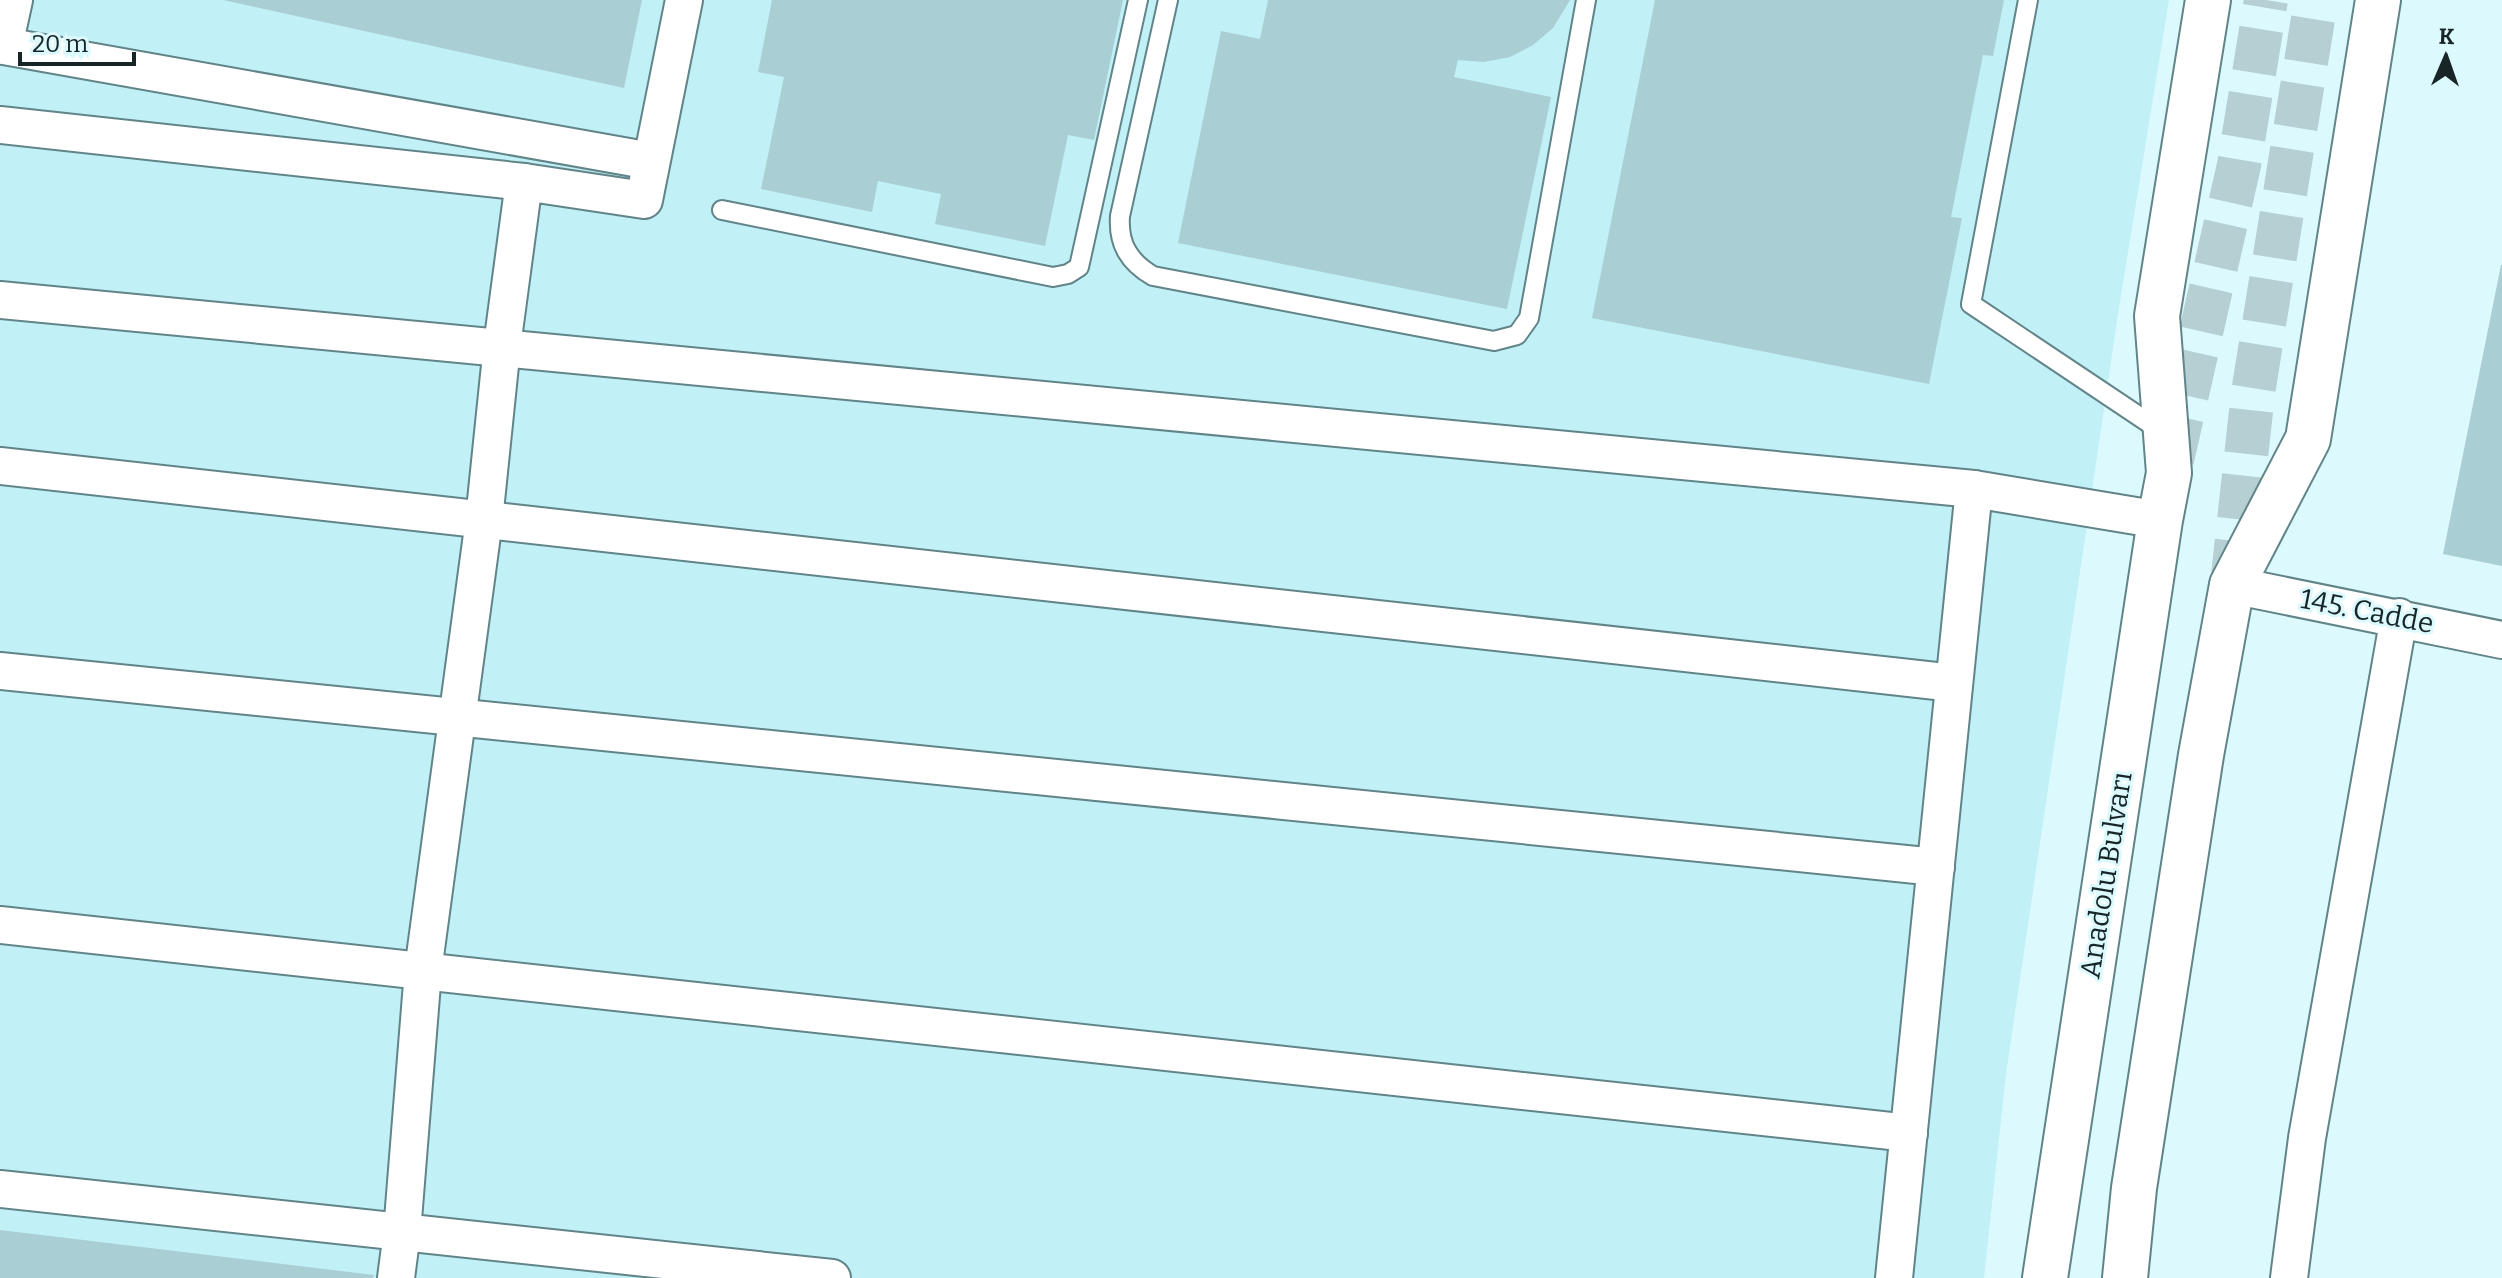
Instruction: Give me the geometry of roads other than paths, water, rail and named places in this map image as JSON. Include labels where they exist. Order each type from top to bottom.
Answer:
[{"type":"main road","name":"Anadolu Bulvarı","points":[[2045,1278],[2160,520],[2168,454],[2157,316],[2208,0]]},
{"type":"main road","points":[[2125,1278],[2134,1188],[2201,755],[2232,585],[2308,439],[2378,0]]},
{"type":"street","points":[[14,0],[2,46],[651,161]]},
{"type":"street","points":[[0,125],[524,182],[644,200],[684,0]]},
{"type":"street","points":[[396,1278],[423,971],[484,520],[502,346],[524,182]]},
{"type":"street","points":[[0,300],[1974,489],[2160,520]]},
{"type":"street","points":[[0,466],[1954,683]]},
{"type":"street","points":[[1894,1278],[1974,489]]},
{"type":"street","name":"145. Cadde","points":[[2232,585],[2502,640]]},
{"type":"street","points":[[2289,1278],[2307,1138],[2399,617]]},
{"type":"street","points":[[0,671],[1936,867]]},
{"type":"street","points":[[0,925],[1909,1133]]},
{"type":"street","points":[[0,1189],[832,1278]]},
{"type":"lane","points":[[722,210],[1053,277],[1068,274],[1079,267],[1138,0]]},
{"type":"lane","points":[[1168,0],[1120,216],[1121,240],[1133,261],[1153,276],[1494,341],[1517,335],[1529,318],[1586,0]]},
{"type":"lane","points":[[2028,0],[1971,304],[2168,454]]},
{"type":"tunnel","points":[[2172,460],[2239,165],[2266,0]]},
{"type":"tunnel","points":[[2232,585],[2253,393],[2316,0]]}]
